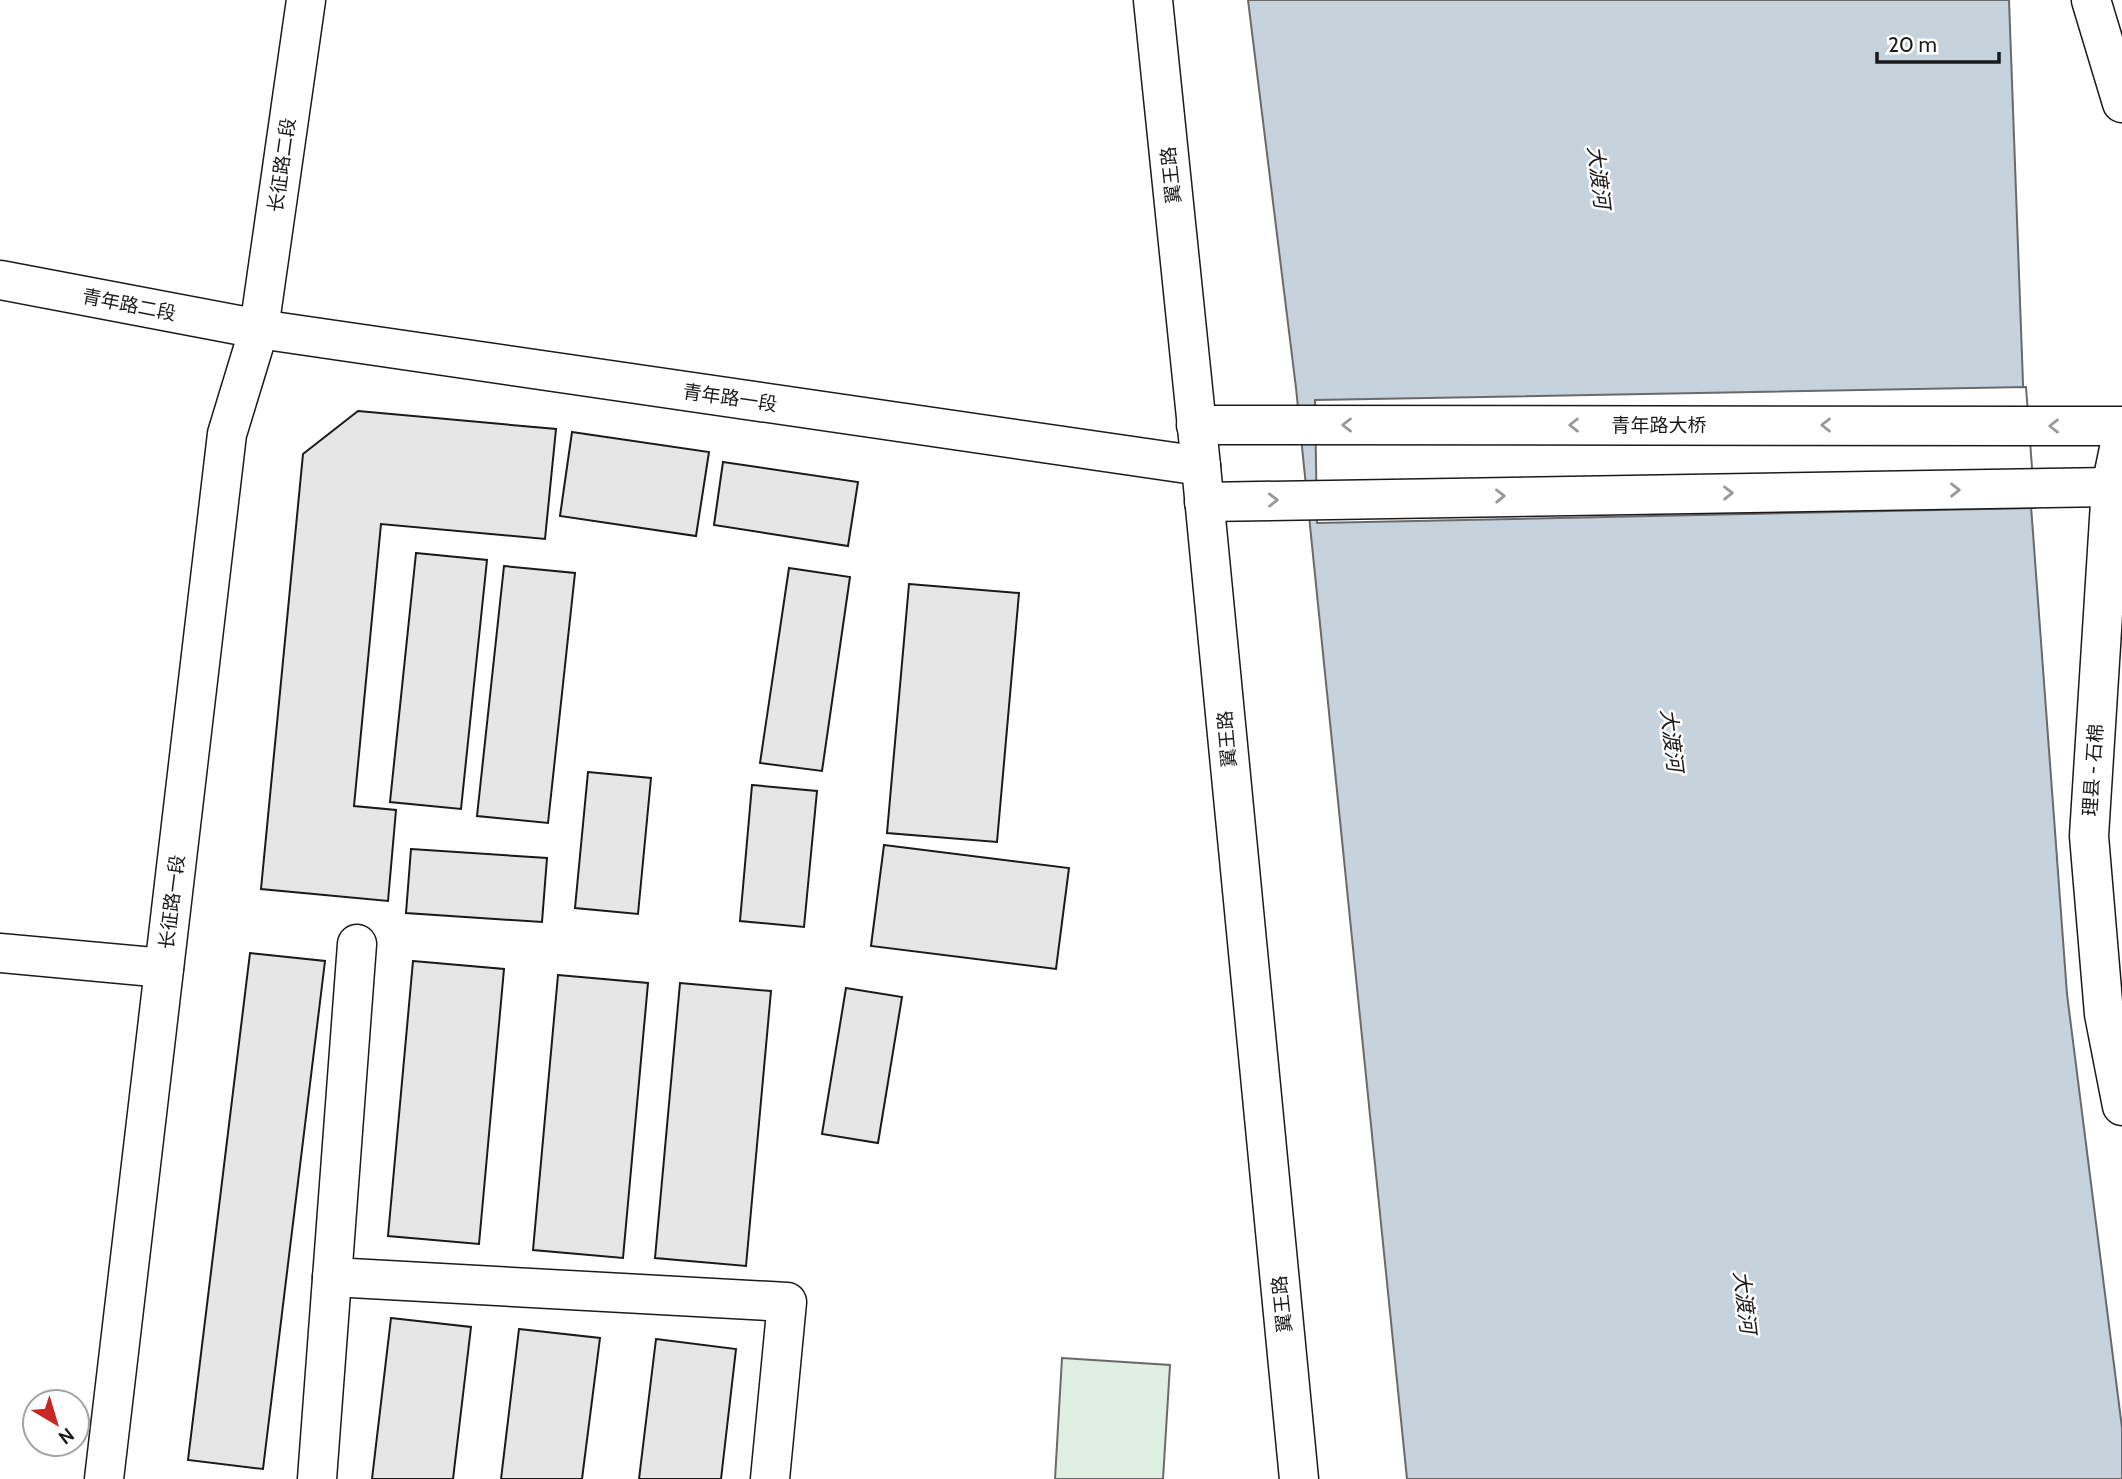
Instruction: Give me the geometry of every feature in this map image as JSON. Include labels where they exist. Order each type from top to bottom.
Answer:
[{"type":"main road","name":"长征路二段","points":[[258,330],[306,0]]},
{"type":"main road","name":"翼王路","points":[[1153,0],[1203,484],[1298,1479]]},
{"type":"main road","points":[[2091,0],[2122,103]]},
{"type":"main road","name":"青年路二段","points":[[0,280],[258,330]]},
{"type":"main road","name":"青年路一段","points":[[258,330],[1203,484]]},
{"type":"main road","name":"长征路一段","points":[[104,1479],[226,434],[258,330]]},
{"type":"main road","name":"青年路大桥","points":[[1196,425],[2122,426]]},
{"type":"main road","name":"理县 - 石棉","points":[[2122,433],[2111,487],[2089,836],[2104,1014],[2122,1106]]},
{"type":"main road","points":[[1203,484],[2111,487]]},
{"type":"main road","points":[[317,1479],[357,944]]},
{"type":"main road","points":[[0,953],[164,968]]},
{"type":"main road","points":[[332,1277],[787,1302],[770,1479]]},
{"type":"green space","points":[[1062,1358],[1170,1365],[1163,1479],[1055,1479]]},
{"type":"water","name":"大渡河","points":[[1248,0],[2009,0],[2024,411],[2067,994],[2122,1428],[2122,1479],[1407,1479],[1296,388]]},
{"type":"pier","points":[[2026,387],[2035,508],[1317,523],[1315,400]]},
{"type":"building","points":[[358,411],[556,429],[545,539],[381,524],[354,806],[396,810],[388,901],[261,889],[303,454]]},
{"type":"building","points":[[572,432],[709,452],[696,536],[560,516]]},
{"type":"building","points":[[723,462],[858,482],[848,546],[714,525]]},
{"type":"building","points":[[416,553],[487,560],[461,809],[390,802]]},
{"type":"building","points":[[504,566],[575,573],[548,823],[477,816]]},
{"type":"building","points":[[789,568],[850,577],[822,771],[760,763]]},
{"type":"building","points":[[909,584],[1019,593],[997,842],[887,833]]},
{"type":"building","points":[[588,772],[651,778],[638,914],[575,908]]},
{"type":"building","points":[[752,785],[817,791],[804,927],[740,921]]},
{"type":"building","points":[[884,845],[1069,868],[1056,969],[871,946]]},
{"type":"building","points":[[411,849],[547,858],[542,922],[406,913]]},
{"type":"building","points":[[250,953],[325,961],[263,1469],[188,1460]]},
{"type":"building","points":[[413,961],[504,969],[479,1244],[388,1236]]},
{"type":"building","points":[[558,975],[648,983],[623,1258],[533,1250]]},
{"type":"building","points":[[680,983],[771,991],[746,1266],[655,1258]]},
{"type":"building","points":[[846,988],[902,997],[878,1143],[822,1134]]},
{"type":"building","points":[[391,1318],[471,1327],[453,1479],[372,1479]]},
{"type":"building","points":[[519,1329],[600,1338],[582,1479],[501,1479]]},
{"type":"building","points":[[656,1339],[736,1349],[721,1479],[639,1479]]}]
